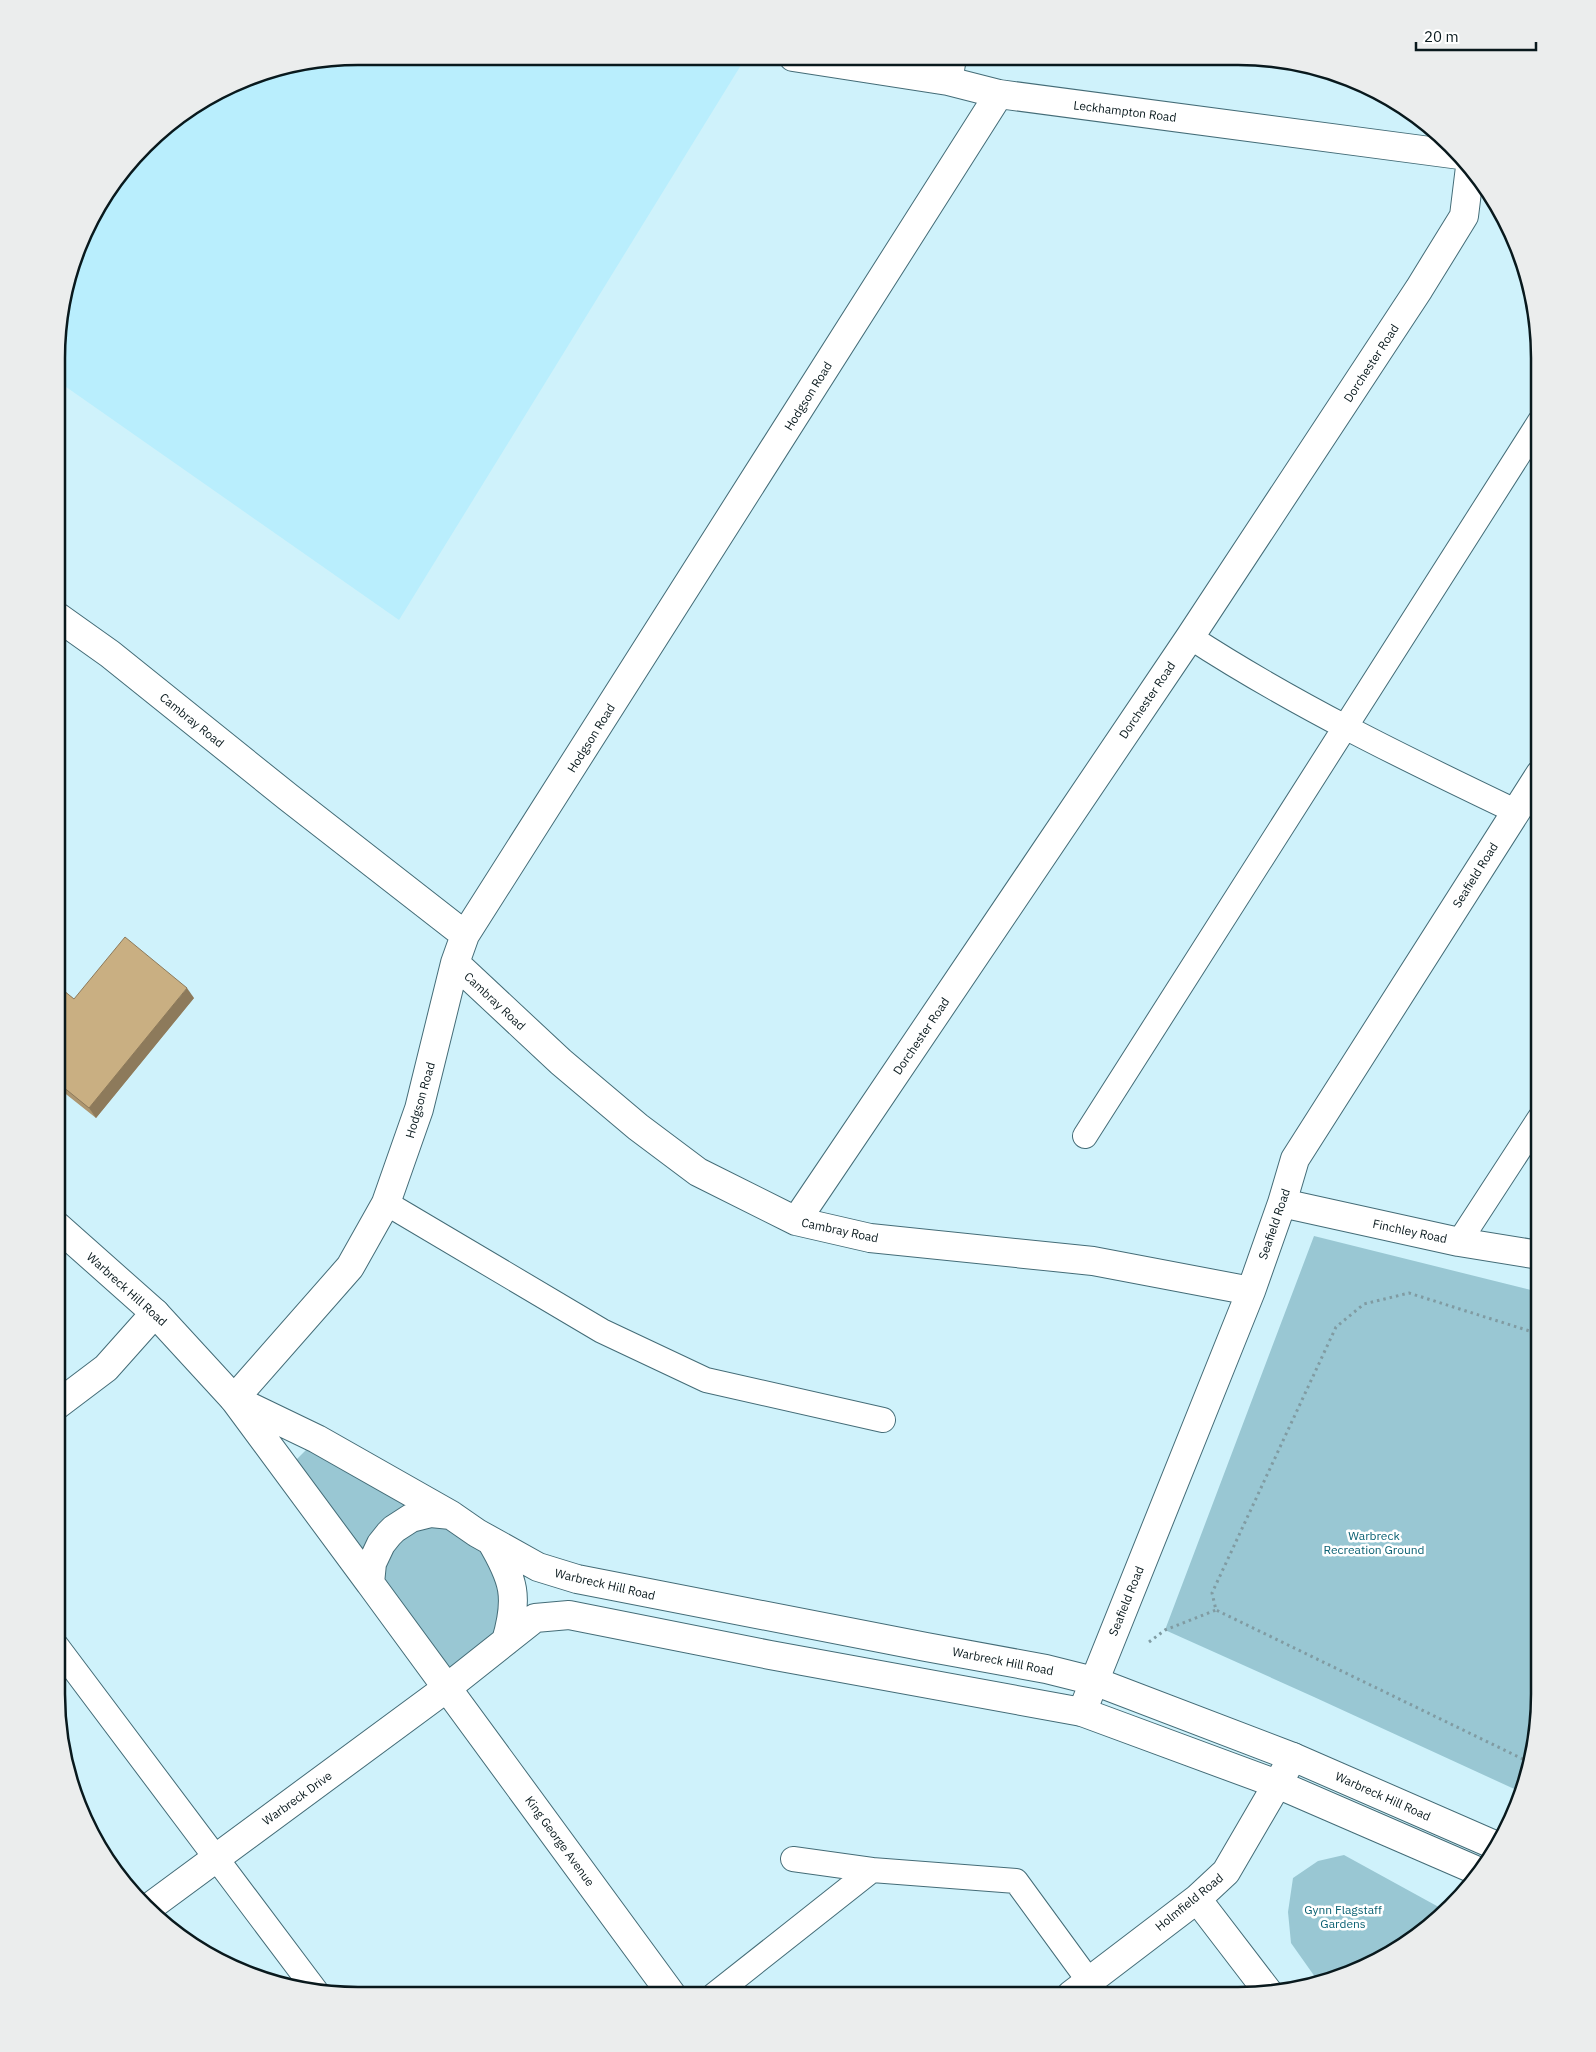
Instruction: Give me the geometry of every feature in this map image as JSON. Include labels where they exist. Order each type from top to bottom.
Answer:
[{"type":"street","name":"Leckhampton Road","points":[[884,65],[950,70],[1000,94],[1447,153]]},
{"type":"street","name":"Hodgson Road","points":[[234,1399],[350,1267],[386,1203],[419,1109],[455,963],[465,935],[1000,94]]},
{"type":"street","name":"Dorchester Road","points":[[796,1221],[1190,637],[1379,351],[1464,216],[1469,178]]},
{"type":"street","name":"Cambray Road","points":[[65,622],[110,654],[288,797],[465,935]]},
{"type":"street","name":"Seafield Road","points":[[1082,1712],[1250,1291],[1282,1203],[1295,1160],[1531,787]]},
{"type":"street","name":"Cambray Road","points":[[455,963],[561,1062],[638,1127],[698,1172],[796,1221],[870,1238],[1094,1261],[1250,1291]]},
{"type":"street","name":"Finchley Road","points":[[1282,1203],[1459,1242],[1531,1254]]},
{"type":"street","name":"Warbreck Hill Road","points":[[65,1233],[155,1312],[234,1399],[448,1687]]},
{"type":"street","points":[[65,1399],[106,1368],[155,1312]]},
{"type":"street","name":"Warbreck Hill Road","points":[[234,1399],[317,1440],[451,1515],[491,1541],[538,1567],[577,1579],[916,1645],[1046,1668],[1094,1681],[1293,1756],[1490,1843]]},
{"type":"street","points":[[370,1583],[372,1565],[378,1549],[394,1529],[411,1518],[431,1513],[451,1515]]},
{"type":"street","name":"Warbreck Hill Road","points":[[491,1541],[511,1578],[513,1613],[506,1641]]},
{"type":"street","points":[[448,1687],[535,1618],[569,1614],[780,1657],[1082,1712],[1277,1784],[1473,1869]]},
{"type":"street","name":"Warbreck Drive","points":[[154,1904],[448,1687]]},
{"type":"street","name":"King George Avenue","points":[[448,1687],[666,1987]]},
{"type":"street","name":"Holmfield Road","points":[[1081,1987],[1196,1899],[1226,1872],[1293,1756]]},
{"type":"street","points":[[1196,1899],[1263,1985]]},
{"type":"lane","points":[[1085,1136],[1531,434]]},
{"type":"lane","points":[[1190,637],[1229,662],[1345,727],[1515,810]]},
{"type":"lane","points":[[1459,1242],[1531,1131]]},
{"type":"lane","points":[[386,1203],[602,1331],[706,1380],[882,1420]]},
{"type":"lane","points":[[65,1657],[309,1982]]},
{"type":"lane","points":[[793,1860],[872,1870],[1016,1881],[1079,1987]]},
{"type":"lane","points":[[724,1987],[872,1870]]},
{"type":"path","points":[[1216,1610],[1212,1593],[1336,1326],[1364,1304],[1409,1293],[1531,1331]]},
{"type":"path","points":[[1164,1630],[1216,1610],[1523,1759]]},
{"type":"shaded area","points":[[358,65],[741,65],[399,620],[65,386],[66,339],[75,282],[87,246],[114,195],[151,151],[195,114],[246,87],[301,71]]},
{"type":"green space","name":"Warbreck Recreation Ground","points":[[1314,1236],[1531,1290],[1531,1694],[1525,1751],[1515,1789],[1165,1630]]},
{"type":"green space","points":[[317,1439],[477,1533],[513,1613],[448,1687],[286,1470]]},
{"type":"green space","name":"Gynn Flagstaff Gardens","points":[[1344,1855],[1439,1907],[1401,1938],[1384,1948],[1350,1965],[1315,1977],[1291,1943],[1288,1912],[1293,1878],[1318,1861]]},
{"type":"building","points":[[125,937],[187,988],[89,1108],[65,1088],[65,992],[74,999]]}]
